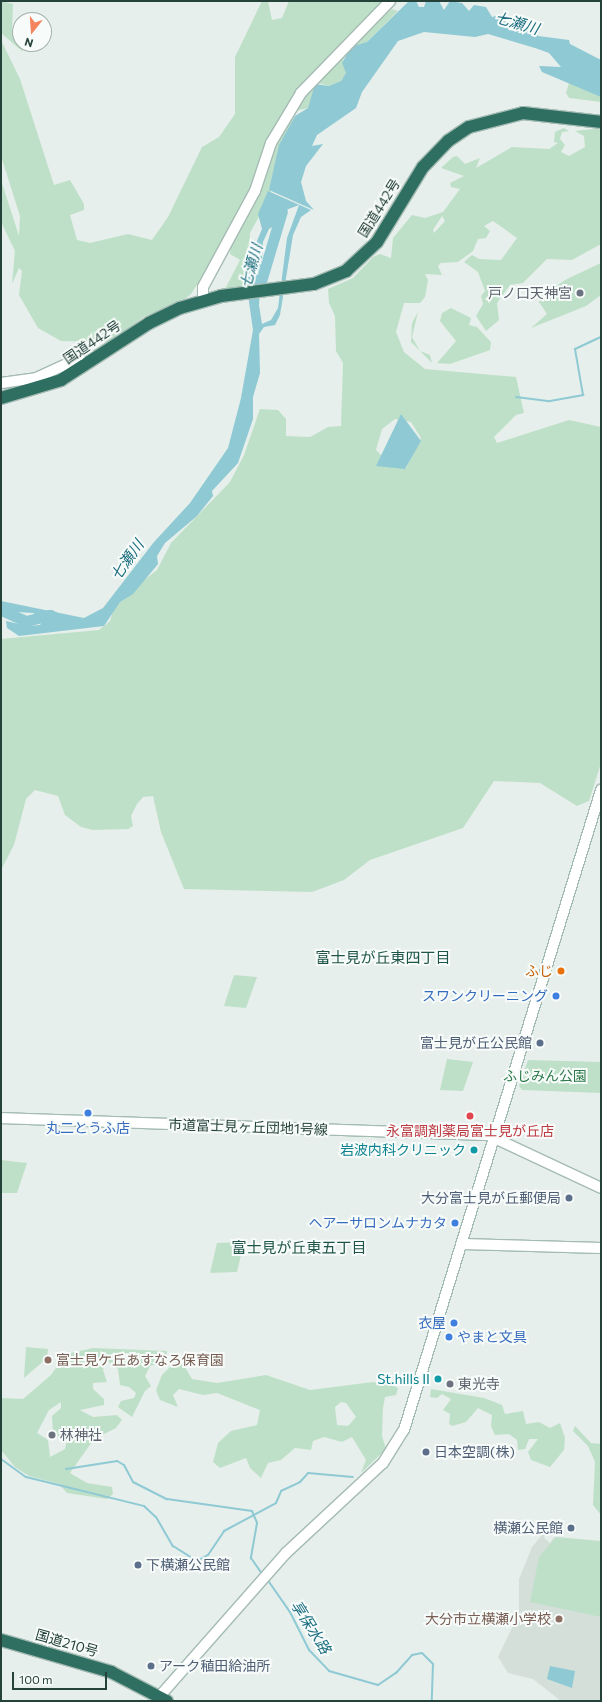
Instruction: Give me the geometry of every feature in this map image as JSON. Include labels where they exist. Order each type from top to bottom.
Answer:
[{"type":"highway","name":"国道442号","points":[[1,398],[57,381],[156,318],[208,299],[328,279],[351,268],[373,248],[423,167],[448,141],[469,127],[522,114],[601,122]]},
{"type":"highway","name":"国道210号","points":[[1,1640],[111,1672],[163,1699]]},
{"type":"street","points":[[208,299],[203,287],[254,191],[271,143],[301,93],[390,1]]},
{"type":"street","points":[[1,383],[32,380],[80,358]]},
{"type":"street","points":[[163,1699],[286,1553],[390,1453],[411,1413],[600,796]]},
{"type":"street","name":"市道富士見ヶ丘団地1号線","points":[[1,1118],[496,1137]]},
{"type":"street","points":[[496,1137],[601,1188]]},
{"type":"street","points":[[463,1244],[601,1248]]},
{"type":"shaded area","name":"大分市立横瀬小学校","points":[[547,1529],[544,1538],[550,1543],[554,1537],[601,1542],[601,1701],[561,1701],[533,1679],[508,1673],[498,1657],[519,1613],[519,1579],[532,1547]]},
{"type":"green space","points":[[1,1],[13,4],[12,42],[1,33]]},
{"type":"green space","points":[[262,1],[268,1],[272,20],[282,18],[289,1],[386,1],[370,28],[392,9],[398,11],[367,42],[348,52],[343,60],[346,73],[341,81],[329,86],[318,83],[308,108],[295,111],[269,198],[250,233],[247,288],[224,291],[240,260],[230,254],[231,245],[223,245],[191,294],[180,303],[145,316],[109,342],[61,341],[38,328],[19,295],[22,271],[19,268],[12,284],[15,251],[1,222],[1,180],[19,236],[20,216],[1,156],[1,40],[20,79],[54,185],[70,180],[84,204],[84,210],[70,215],[77,240],[90,243],[128,234],[152,240],[168,217],[202,147],[219,137],[235,114],[235,57]]},
{"type":"green space","points":[[569,83],[600,95],[601,102],[569,98],[566,93]]},
{"type":"green space","points":[[564,128],[569,131],[562,132],[560,139],[565,145],[561,152],[569,156],[585,147],[584,136],[575,131],[601,128],[601,244],[572,260],[547,259],[523,283],[510,285],[497,303],[499,320],[486,331],[476,316],[483,304],[481,296],[485,291],[478,272],[464,262],[472,255],[479,259],[501,260],[517,238],[493,221],[484,226],[490,231],[486,238],[478,239],[473,251],[458,262],[441,263],[438,266],[442,275],[425,274],[428,280],[425,297],[420,303],[404,303],[396,332],[404,352],[425,369],[516,377],[524,413],[516,415],[494,437],[497,443],[569,420],[601,427],[601,763],[589,801],[577,806],[540,783],[494,781],[463,828],[370,860],[344,880],[312,892],[184,889],[161,832],[153,796],[143,797],[137,804],[131,816],[133,826],[128,829],[93,830],[81,827],[65,815],[58,796],[35,790],[26,799],[14,845],[1,870],[1,639],[99,630],[110,621],[116,602],[157,570],[171,543],[230,482],[244,455],[260,409],[278,410],[286,419],[286,436],[310,437],[328,427],[341,426],[343,363],[336,351],[335,316],[329,303],[328,289],[353,278],[373,257],[380,254],[391,258],[393,238],[412,215],[425,218],[443,212],[460,189],[451,187],[450,183],[464,176],[441,168],[453,157],[457,156],[465,164],[480,158],[476,168],[512,147],[549,149],[558,143],[554,142],[555,132]],"holes":[[[442,216],[445,221],[434,233],[433,230]],[[395,419],[411,422],[421,438],[406,468],[392,466],[376,450],[382,429]]]},
{"type":"green space","points":[[601,263],[601,295],[586,306],[531,328],[547,314],[539,302],[540,296],[567,279]]},
{"type":"green space","points":[[451,308],[471,318],[469,325],[477,327],[491,342],[490,350],[450,364],[437,363],[456,341],[440,321],[442,313]]},
{"type":"green space","points":[[418,312],[412,337],[420,351],[411,342],[412,323]]},
{"type":"green space","points":[[420,351],[430,355],[432,363]]},
{"type":"green space","points":[[234,975],[257,977],[246,1008],[224,1006]]},
{"type":"green space","points":[[447,1059],[473,1062],[463,1091],[440,1090]]},
{"type":"green space","name":"ふじみん公園","points":[[528,1060],[601,1062],[601,1093],[522,1090],[519,1086]]},
{"type":"green space","points":[[1,1160],[27,1163],[17,1193],[1,1193]]},
{"type":"green space","points":[[244,1242],[237,1272],[210,1273],[217,1243]]},
{"type":"green space","points":[[26,1347],[48,1349],[47,1358],[24,1378]]},
{"type":"green space","points":[[93,1348],[167,1351],[165,1362],[150,1366],[145,1376],[151,1386],[145,1391],[132,1417],[118,1407],[121,1401],[134,1398],[136,1393],[129,1387],[120,1385],[118,1369],[106,1360],[103,1370],[107,1382],[93,1383],[93,1389],[104,1399],[104,1405],[80,1410],[93,1417],[117,1415],[122,1420],[116,1428],[94,1439],[70,1473],[87,1483],[112,1487],[113,1494],[107,1499],[67,1493],[59,1484],[29,1476],[15,1467],[1,1450],[1,1398],[23,1399],[51,1375],[66,1354]],"holes":[[[61,1402],[61,1408],[52,1416],[53,1435],[59,1438],[64,1427],[67,1440],[65,1449],[50,1457],[48,1440],[37,1433],[49,1410]]]},
{"type":"green space","points":[[183,1364],[192,1379],[217,1383],[266,1375],[310,1390],[373,1382],[392,1385],[398,1388],[396,1395],[385,1397],[383,1408],[382,1436],[386,1449],[361,1473],[366,1460],[352,1437],[342,1442],[324,1437],[313,1441],[311,1450],[295,1448],[281,1460],[268,1463],[261,1478],[250,1468],[246,1458],[220,1468],[213,1462],[218,1443],[231,1431],[257,1425],[260,1410],[217,1393],[203,1395],[179,1389],[173,1395],[178,1407],[160,1400],[156,1390],[162,1375],[172,1365]],"holes":[[[341,1402],[346,1403],[356,1417],[348,1426],[337,1425],[335,1407]]]},
{"type":"green space","points":[[431,1389],[484,1398],[502,1405],[505,1414],[523,1411],[526,1424],[539,1422],[550,1428],[560,1423],[565,1438],[564,1450],[550,1467],[531,1460],[528,1452],[538,1439],[529,1439],[525,1449],[518,1450],[517,1440],[509,1434],[495,1435],[491,1426],[492,1415],[478,1408],[466,1422],[452,1426],[449,1424],[450,1414],[443,1410],[451,1399],[442,1394],[437,1398],[430,1397]]},
{"type":"green space","points":[[575,1426],[591,1443],[601,1444],[601,1515],[593,1505],[595,1462],[588,1446],[573,1431]]},
{"type":"green space","points":[[556,1537],[601,1541],[601,1617],[530,1602],[539,1557]]},
{"type":"water","points":[[409,1],[416,1],[419,7],[424,7],[426,1],[439,1],[444,10],[450,1],[462,3],[469,11],[474,5],[486,7],[492,17],[500,15],[505,22],[540,32],[536,33],[538,36],[569,40],[570,44],[601,60],[601,97],[542,72],[539,66],[561,67],[549,53],[488,34],[475,37],[424,32],[398,41],[362,92],[356,108],[317,135],[312,146],[323,144],[306,166],[301,182],[306,201],[314,210],[269,190],[279,145],[295,116],[308,108],[315,84],[329,86],[341,81],[346,73],[342,63],[351,47],[367,42]]},
{"type":"water","points":[[268,191],[311,210],[301,217],[293,235],[280,315],[275,325],[264,327],[259,334],[260,373],[253,397],[253,419],[238,463],[212,491],[213,496],[197,516],[165,543],[157,556],[158,564],[133,594],[120,602],[104,626],[19,636],[7,628],[6,621],[28,626],[40,625],[44,619],[33,613],[1,611],[1,601],[84,618],[103,608],[154,542],[190,503],[228,448],[241,398],[253,330],[247,288],[250,258],[262,229],[258,214]],"holes":[[[299,205],[287,238],[278,308],[271,320],[262,324],[259,305],[263,242],[269,229],[285,219],[286,210]]]},
{"type":"water","points":[[401,414],[421,441],[405,469],[376,466]]},
{"type":"water","points":[[550,1666],[575,1671],[572,1688],[547,1679]]},
{"type":"waterway","name":"七瀬川","points":[[259,288],[282,211]]},
{"type":"waterway","points":[[516,397],[550,401],[583,395],[575,349],[601,337]]},
{"type":"waterway","name":"七瀬川","points":[[1,610],[26,621],[50,615],[56,618]]},
{"type":"waterway","name":"享保水路","points":[[1,1459],[26,1477],[144,1506],[156,1517],[173,1546],[197,1561],[208,1555],[224,1531],[276,1503],[281,1491],[300,1482],[308,1473],[353,1477]]},
{"type":"waterway","name":"享保水路","points":[[66,1469],[117,1461],[124,1465],[133,1482],[167,1499],[252,1511],[257,1523],[251,1558],[262,1574]]},
{"type":"waterway","name":"享保水路","points":[[267,1579],[290,1612],[309,1650],[329,1671],[378,1685],[396,1673],[412,1655],[422,1653],[433,1664],[432,1701]]},
{"type":"place","name":"戸ノ口天神宮","points":[[580,293]]},
{"type":"place","name":"ふじ","points":[[561,971]]},
{"type":"place","name":"スワンクリーニング","points":[[556,996]]},
{"type":"place","name":"富士見が丘公民館","points":[[540,1043]]},
{"type":"place","name":"丸二とうふ店","points":[[88,1113]]},
{"type":"place","name":"永富調剤薬局富士見が丘店","points":[[470,1116]]},
{"type":"place","name":"岩波内科クリニック","points":[[474,1150]]},
{"type":"place","name":"大分富士見が丘郵便局","points":[[569,1198]]},
{"type":"place","name":"ヘアーサロンムナカタ","points":[[455,1223]]},
{"type":"place","name":"衣屋","points":[[454,1323]]},
{"type":"place","name":"やまと文具","points":[[449,1337]]},
{"type":"place","name":"富士見ケ丘あすなろ保育園","points":[[48,1360]]},
{"type":"place","name":"St.hills II","points":[[438,1379]]},
{"type":"place","name":"東光寺","points":[[450,1384]]},
{"type":"place","name":"林神社","points":[[52,1435]]},
{"type":"place","name":"日本空調(株)","points":[[426,1452]]},
{"type":"place","name":"横瀬公民館","points":[[571,1528]]},
{"type":"place","name":"下横瀬公民館","points":[[138,1565]]},
{"type":"place","name":"大分市立横瀬小学校","points":[[559,1619]]},
{"type":"place","name":"アーク稙田給油所","points":[[151,1666]]},
{"type":"district","name":"富士見が丘東四丁目","points":[[383,958]]},
{"type":"district","name":"富士見が丘東五丁目","points":[[299,1248]]}]
